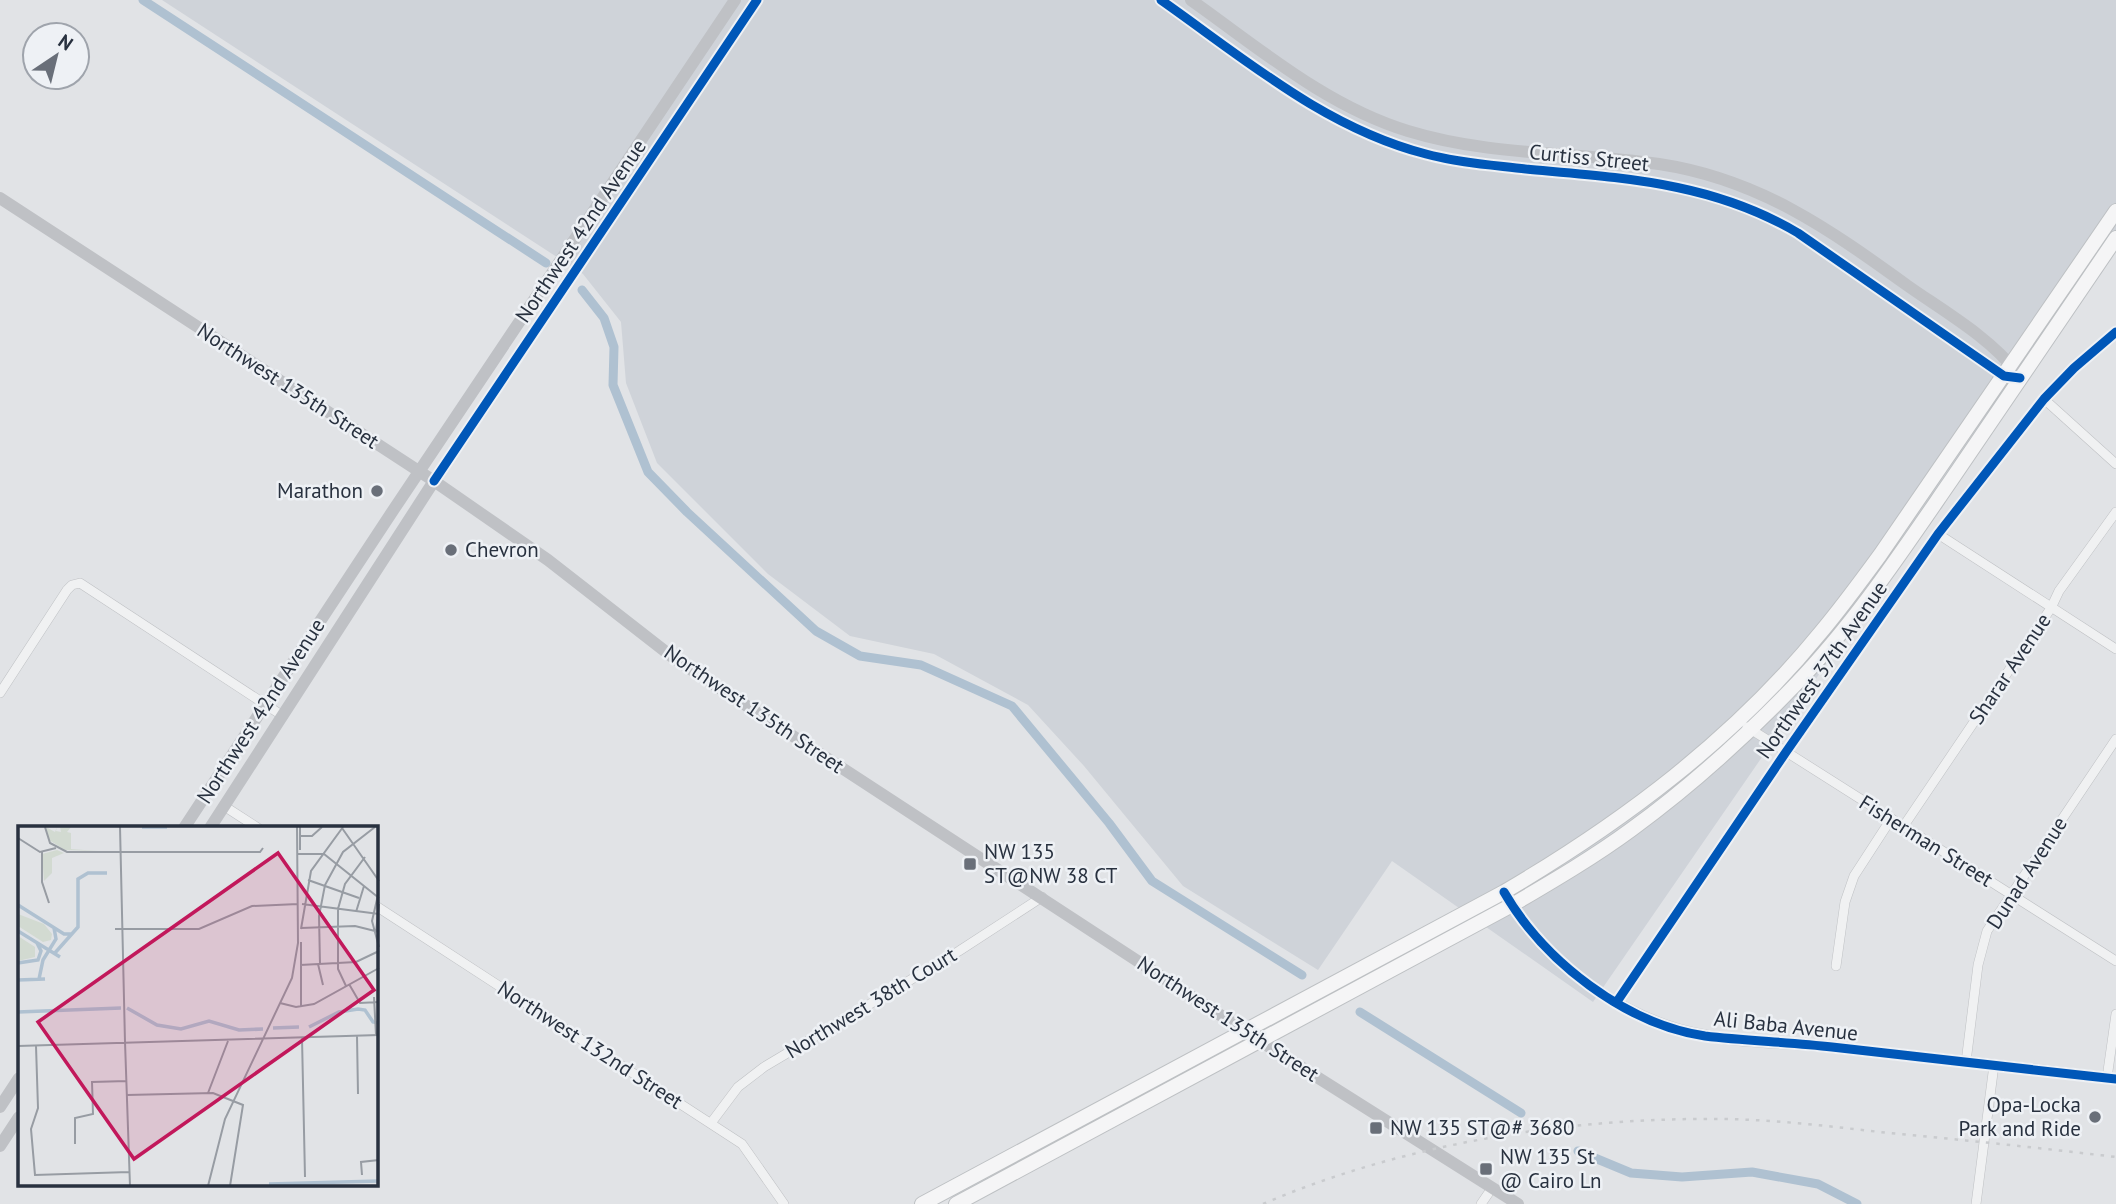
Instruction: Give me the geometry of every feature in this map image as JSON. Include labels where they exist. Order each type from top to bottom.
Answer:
[{"type":"main road","points":[[922,1204],[1504,892],[1562,858],[1615,822],[1695,759],[1737,721],[1821,633],[1880,555],[2116,211]]},
{"type":"main road","points":[[956,1204],[1512,905],[1578,866],[1682,790],[1751,730],[1796,684],[1860,609],[2116,238]]},
{"type":"street","name":"Northwest 42nd Avenue","points":[[185,826],[736,0]]},
{"type":"street","name":"Northwest 42nd Avenue","points":[[211,826],[434,481],[757,0]]},
{"type":"street","name":"Curtiss Street","points":[[1161,0],[1314,108],[1383,141],[1469,163],[1672,185],[1715,196],[1765,214],[2020,378]]},
{"type":"street","name":"Curtiss Street","points":[[1191,0],[1342,104],[1382,122],[1430,137],[1474,146],[1675,167],[1749,188],[1794,210],[1878,264],[1997,350],[2007,371]]},
{"type":"street","points":[[720,23],[736,33]]},
{"type":"street","points":[[1426,154],[1430,137]]},
{"type":"street","name":"Northwest 135th Street","points":[[0,198],[421,472],[548,560],[675,659],[1260,1041],[1518,1204]]},
{"type":"street","points":[[1765,214],[1775,210],[1794,210]]},
{"type":"street","points":[[566,256],[579,265]]},
{"type":"street","name":"Northwest 37th Avenue","points":[[1616,1003],[1938,534],[2044,399],[2116,332]]},
{"type":"street","points":[[2044,399],[2116,464]]},
{"type":"street","name":"Sharar Avenue","points":[[1903,827],[2051,608],[2059,591],[2116,512]]},
{"type":"street","points":[[1938,534],[2116,649]]},
{"type":"street","points":[[0,693],[67,590],[80,583],[283,716]]},
{"type":"street","name":"Fisherman Street","points":[[1737,721],[2116,961]]},
{"type":"street","name":"Dunad Avenue","points":[[1966,1062],[1978,965],[1987,931],[2116,739]]},
{"type":"street","points":[[206,794],[255,826]]},
{"type":"street","points":[[1836,966],[1845,902],[1854,876],[1891,819]]},
{"type":"street","name":"Ali Baba Avenue","points":[[1504,892],[1548,948],[1584,982],[1616,1003],[1654,1021],[1702,1035],[2112,1078]]},
{"type":"street","name":"Northwest 38th Court","points":[[711,1122],[738,1087],[764,1067],[959,951],[1042,897]]},
{"type":"street","name":"Northwest 132nd Street","points":[[378,907],[742,1144],[785,1204]]},
{"type":"street","points":[[2112,1078],[2116,1014]]},
{"type":"street","points":[[1976,1204],[1994,1065]]},
{"type":"street","points":[[0,1107],[17,1086]]},
{"type":"street","points":[[0,1146],[18,1118]]},
{"type":"street","points":[[1481,1204],[1492,1188]]},
{"type":"shaded area","points":[[162,0],[2116,0],[2116,244],[1593,1002],[1392,861],[1318,970],[1183,886],[1084,766],[1028,705],[934,654],[850,636],[768,574],[657,463],[626,383],[621,322],[583,274]]},
{"type":"waterway","points":[[143,0],[546,263]]},
{"type":"waterway","points":[[582,290],[604,318],[614,347],[613,385],[648,472],[687,512],[816,631],[860,656],[921,665],[1012,706],[1109,823],[1152,881],[1302,975]]},
{"type":"waterway","points":[[1360,1012],[1521,1113]]},
{"type":"waterway","points":[[1578,1151],[1631,1173],[1682,1177],[1752,1172],[1818,1184],[1857,1204]]},
{"type":"railway","points":[[1263,1204],[1317,1183],[1431,1150],[1490,1138],[1608,1123],[1725,1119],[1787,1122],[2116,1157]]},
{"type":"cycle path","points":[[434,481],[757,0]]},
{"type":"cycle path","points":[[1161,0],[1287,89],[1354,127],[1389,142],[1463,162],[1666,185],[1733,203],[1766,216],[1798,233],[2004,376],[2020,378]]},
{"type":"cycle path","points":[[1616,1003],[1938,534],[2044,399],[2074,368],[2116,332]]},
{"type":"cycle path","points":[[1504,892],[1521,918],[1564,965],[1617,1003],[1645,1018],[1675,1029],[1705,1036],[1816,1045],[2116,1079]]},
{"type":"place","name":"Marathon","points":[[377,491]]},
{"type":"place","name":"Chevron","points":[[451,550]]},
{"type":"place","name":"NW 135 ST@NW 38 CT","points":[[970,864]]},
{"type":"place","name":"Opa-Locka Park and Ride","points":[[2095,1117]]},
{"type":"place","name":"NW 135 ST@# 3680","points":[[1376,1128]]},
{"type":"place","name":"NW 135 St @ Cairo Ln","points":[[1486,1169]]}]
